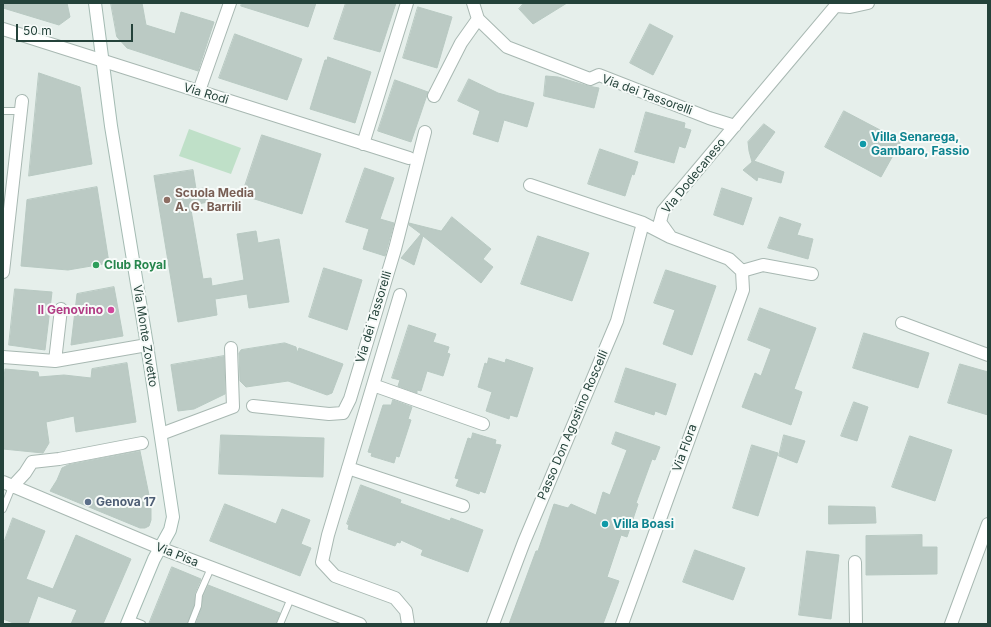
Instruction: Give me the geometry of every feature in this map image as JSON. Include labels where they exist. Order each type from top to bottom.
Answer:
[{"type":"street","name":"Via Monte Zovetto","points":[[95,3],[104,61],[111,126],[147,345],[173,517],[170,530],[160,548],[128,622]]},
{"type":"street","points":[[199,91],[230,3]]},
{"type":"street","points":[[363,144],[407,3]]},
{"type":"street","name":"Via dei Tassorelli","points":[[473,3],[478,19],[507,47],[590,79],[599,75],[709,118],[735,126]]},
{"type":"street","points":[[837,5],[850,7],[868,3]]},
{"type":"street","name":"Via Dodecaneso","points":[[670,237],[660,222],[663,211],[837,5]]},
{"type":"street","points":[[434,96],[461,43],[478,19]]},
{"type":"street","name":"Via Rodi","points":[[3,29],[409,158]]},
{"type":"street","points":[[3,272],[21,106]]},
{"type":"street","name":"Via dei Tassorelli","points":[[253,406],[329,414],[344,413],[350,399],[394,249],[425,132]]},
{"type":"street","name":"Via Dodecaneso","points":[[530,185],[643,223],[670,237]]},
{"type":"street","name":"Passo Don Agostino Roscelli","points":[[493,624],[524,542],[617,321],[643,223]]},
{"type":"street","points":[[670,237],[729,259],[742,271],[763,265],[812,274]]},
{"type":"street","name":"Via Flora","points":[[622,624],[743,290],[742,271]]},
{"type":"street","points":[[400,295],[328,535],[322,562],[335,576],[394,598],[406,611],[408,624]]},
{"type":"street","points":[[55,361],[61,309]]},
{"type":"street","points":[[902,323],[988,355]]},
{"type":"street","points":[[3,357],[55,361],[147,345]]},
{"type":"street","points":[[161,434],[233,407],[231,348]]},
{"type":"street","points":[[372,385],[483,424]]},
{"type":"street","points":[[7,484],[25,473],[32,462],[59,459],[142,443]]},
{"type":"street","points":[[348,468],[463,506]]},
{"type":"street","name":"Via Pisa","points":[[7,484],[160,548],[291,598],[342,621],[360,624]]},
{"type":"street","points":[[951,624],[988,524]]},
{"type":"street","points":[[855,562],[856,624]]},
{"type":"lane","points":[[3,111],[21,106]]},
{"type":"lane","points":[[3,509],[7,484]]},
{"type":"lane","points":[[192,624],[198,606],[199,595],[211,568]]},
{"type":"lane","points":[[280,624],[291,598]]},
{"type":"lane","points":[[128,622],[142,624]]},
{"type":"green space","points":[[189,129],[241,148],[231,174],[179,156]]},
{"type":"building","points":[[3,3],[67,3],[70,17],[59,25],[3,8]]},
{"type":"building","points":[[111,3],[142,3],[146,25],[175,34],[181,12],[214,22],[198,71],[127,48],[117,37]]},
{"type":"building","points":[[242,3],[316,3],[308,27],[241,6]]},
{"type":"building","points":[[346,3],[396,3],[380,52],[334,39]]},
{"type":"building","points":[[524,3],[567,3],[533,24],[519,9]]},
{"type":"building","points":[[418,7],[452,17],[437,68],[403,58]]},
{"type":"building","points":[[650,24],[673,36],[653,75],[630,63]]},
{"type":"building","points":[[235,34],[302,59],[287,100],[219,78]]},
{"type":"building","points":[[328,57],[371,72],[355,123],[310,109],[325,60],[327,60]]},
{"type":"building","points":[[39,73],[80,87],[92,164],[29,176]]},
{"type":"building","points":[[546,76],[558,77],[599,88],[594,108],[544,96]]},
{"type":"building","points":[[469,79],[498,93],[534,103],[527,127],[504,120],[498,142],[473,134],[480,111],[458,101]]},
{"type":"building","points":[[395,80],[428,92],[411,142],[378,131]]},
{"type":"building","name":"Villa Senarega, Gambaro, Fassio","points":[[844,111],[901,141],[881,177],[825,147]]},
{"type":"building","points":[[646,112],[685,123],[684,128],[691,130],[685,148],[679,146],[674,163],[635,152]]},
{"type":"building","points":[[764,124],[775,132],[754,161],[784,172],[781,183],[758,177],[757,181],[743,170],[752,162],[748,142]]},
{"type":"building","points":[[262,135],[321,154],[302,214],[242,195]]},
{"type":"building","points":[[600,149],[638,162],[634,175],[632,174],[625,196],[588,184]]},
{"type":"building","points":[[365,168],[394,178],[380,219],[394,223],[385,256],[363,249],[369,229],[346,222]]},
{"type":"building","points":[[193,170],[196,189],[205,188],[208,202],[198,204],[199,209],[191,210],[203,279],[211,278],[212,286],[244,280],[237,234],[256,231],[258,243],[279,239],[289,302],[249,308],[247,294],[215,299],[217,315],[178,322],[154,176]]},
{"type":"building","points":[[97,187],[109,263],[68,270],[21,266],[27,200]]},
{"type":"building","points":[[722,188],[752,198],[743,225],[714,215]]},
{"type":"building","points":[[452,217],[491,249],[483,259],[493,267],[481,283],[423,236],[414,265],[401,258],[421,234],[409,225],[409,223],[441,231]]},
{"type":"building","points":[[780,217],[801,224],[797,235],[813,239],[808,259],[768,248]]},
{"type":"building","points":[[538,236],[589,253],[572,301],[521,284]]},
{"type":"building","points":[[324,268],[362,280],[347,330],[309,317]]},
{"type":"building","points":[[666,270],[716,286],[692,355],[663,344],[675,310],[654,303]]},
{"type":"building","points":[[114,287],[123,336],[71,345],[77,294]]},
{"type":"building","points":[[15,289],[52,292],[45,350],[9,345]]},
{"type":"building","points":[[760,308],[816,328],[794,389],[802,392],[791,425],[742,407],[755,373],[761,376],[771,349],[748,340]]},
{"type":"building","points":[[409,325],[436,334],[433,342],[449,347],[447,353],[450,354],[443,376],[427,371],[421,391],[417,390],[417,393],[398,386],[400,380],[392,378]]},
{"type":"building","points":[[864,333],[929,353],[918,388],[853,368]]},
{"type":"building","points":[[285,343],[296,347],[297,353],[299,348],[343,364],[332,393],[327,395],[288,381],[246,387],[240,381],[239,353],[241,350]]},
{"type":"building","points":[[224,356],[225,394],[194,409],[178,411],[171,365]]},
{"type":"building","points":[[489,358],[505,363],[506,359],[533,368],[517,417],[510,415],[509,419],[486,411],[492,392],[478,387],[485,363],[487,364]]},
{"type":"building","points":[[127,363],[136,422],[76,432],[74,416],[46,422],[49,443],[43,453],[3,449],[3,386],[5,369],[38,372],[39,377],[64,375],[91,378],[92,369]]},
{"type":"building","points":[[960,364],[988,372],[988,415],[948,403]]},
{"type":"building","points":[[626,368],[676,384],[666,415],[655,411],[654,415],[615,402]]},
{"type":"building","points":[[393,400],[412,407],[408,419],[411,420],[399,457],[396,456],[394,463],[371,456],[372,453],[368,452],[383,405],[391,405]]},
{"type":"building","points":[[854,402],[868,407],[857,441],[841,436]]},
{"type":"building","points":[[616,432],[660,447],[655,460],[652,459],[636,503],[638,504],[627,537],[621,535],[607,577],[619,581],[603,624],[509,624],[536,551],[538,551],[554,504],[568,508],[571,504],[596,515],[603,492],[610,495],[627,450],[612,444]]},
{"type":"building","points":[[473,433],[496,440],[495,444],[501,445],[485,493],[480,491],[479,494],[456,486],[459,479],[455,478],[468,438],[471,439]]},
{"type":"building","points":[[221,435],[324,438],[323,477],[219,474]]},
{"type":"building","points":[[784,435],[805,441],[797,463],[779,456]]},
{"type":"building","points":[[910,436],[952,450],[935,501],[892,487]]},
{"type":"building","points":[[752,445],[778,453],[758,516],[733,508]]},
{"type":"building","points":[[140,451],[151,509],[151,520],[149,526],[145,528],[140,528],[50,491],[62,468],[68,465]]},
{"type":"building","points":[[361,485],[401,500],[400,503],[450,521],[451,518],[483,530],[468,572],[421,555],[423,550],[401,540],[400,543],[397,542],[395,546],[348,529],[349,525],[347,524]]},
{"type":"building","points":[[225,504],[276,524],[282,509],[310,520],[301,544],[311,548],[300,576],[210,541]]},
{"type":"building","points":[[829,506],[875,507],[876,523],[829,524]]},
{"type":"building","points":[[13,518],[45,531],[26,579],[53,589],[76,535],[131,559],[103,624],[71,624],[77,610],[38,596],[28,624],[16,624],[3,619],[3,545]]},
{"type":"building","points":[[922,535],[922,547],[937,547],[937,574],[866,575],[866,536]]},
{"type":"building","points":[[695,550],[745,568],[733,600],[683,582]]},
{"type":"building","points":[[807,551],[839,555],[831,619],[799,615]]},
{"type":"building","points":[[172,567],[201,579],[195,593],[194,605],[187,624],[149,624]]},
{"type":"building","points":[[208,585],[280,613],[276,624],[196,624],[202,607],[203,596]]},
{"type":"place","name":"Villa Senarega, Gambaro, Fassio","points":[[863,144]]},
{"type":"place","name":"Scuola Media A. G. Barrili","points":[[167,200]]},
{"type":"place","name":"Club Royal","points":[[96,265]]},
{"type":"place","name":"Il Genovino","points":[[111,310]]},
{"type":"place","name":"Genova 17","points":[[88,502]]},
{"type":"place","name":"Villa Boasi","points":[[605,524]]}]
